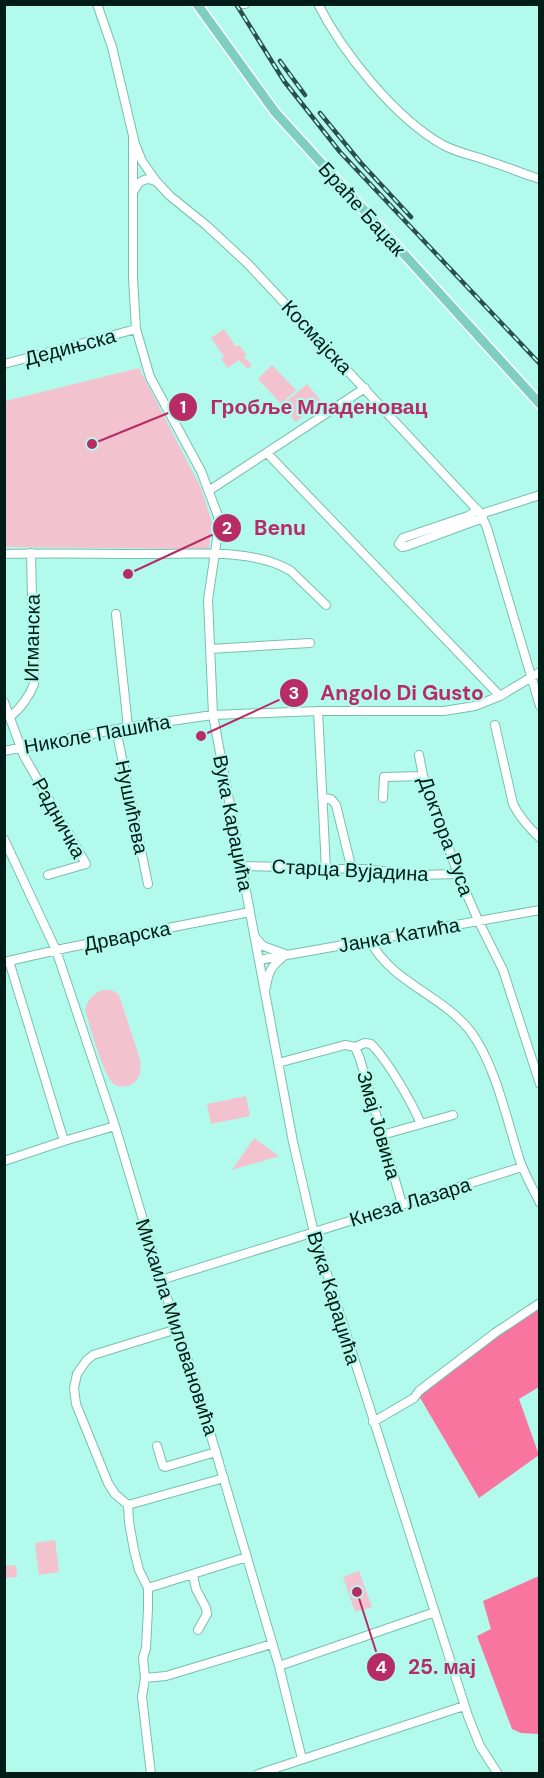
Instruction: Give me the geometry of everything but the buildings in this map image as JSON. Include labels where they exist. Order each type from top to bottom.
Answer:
[{"type":"main road","name":"Браће Баџак","points":[[196,4],[281,119],[540,404]]},
{"type":"street","name":"Космајска","points":[[97,4],[112,47],[133,136],[142,161],[156,181],[170,196],[241,256],[481,514],[540,706]]},
{"type":"street","points":[[318,4],[328,25],[359,66],[381,92],[424,132],[444,146],[540,179]]},
{"type":"street","name":"Вука Караџића","points":[[133,136],[133,293],[136,329],[141,352],[153,383],[198,464],[210,490],[219,519],[208,600],[213,715],[278,1063],[314,1233],[464,1706],[477,1740],[498,1773]]},
{"type":"street","points":[[133,193],[137,185],[144,180],[156,181]]},
{"type":"street","name":"Дедињска","points":[[4,364],[136,329]]},
{"type":"street","points":[[210,490],[365,388]]},
{"type":"street","points":[[267,453],[500,696]]},
{"type":"street","points":[[521,501],[540,490]]},
{"type":"street","points":[[481,514],[468,516],[403,538],[399,544],[402,547],[407,546],[481,514],[540,495]]},
{"type":"street","name":"Игманска","points":[[11,716],[34,684],[32,553]]},
{"type":"street","points":[[4,554],[214,554],[259,558],[291,571],[326,605]]},
{"type":"street","points":[[116,614],[128,727]]},
{"type":"street","points":[[210,649],[310,643]]},
{"type":"street","name":"Николе Пашића","points":[[4,751],[116,729],[213,715],[318,711],[444,711],[475,706],[500,696],[540,672]]},
{"type":"street","name":"Радничка","points":[[4,702],[24,756],[86,864],[48,875]]},
{"type":"street","points":[[318,711],[326,869]]},
{"type":"street","points":[[495,725],[513,804],[519,816],[540,838]]},
{"type":"street","name":"Нушићева","points":[[116,729],[148,884]]},
{"type":"street","name":"Доктора Руса","points":[[419,755],[423,776],[458,874],[503,969],[540,1084]]},
{"type":"street","points":[[383,798],[384,777],[423,776]]},
{"type":"street","points":[[323,798],[331,799],[336,805],[352,870]]},
{"type":"street","name":"Михаила Миловановића","points":[[4,839],[56,950],[115,1126],[160,1280],[224,1478],[279,1666],[302,1759]]},
{"type":"street","name":"Старца Вујадина","points":[[242,866],[416,875],[458,874]]},
{"type":"street","name":"Јанка Катића","points":[[259,960],[540,910]]},
{"type":"street","name":"Дрварска","points":[[7,962],[56,950],[250,912]]},
{"type":"street","points":[[254,935],[262,946],[287,955]]},
{"type":"street","points":[[370,940],[394,971],[446,1006],[475,1038],[488,1064],[522,1167],[540,1203]]},
{"type":"street","points":[[265,996],[268,974],[272,965],[287,955]]},
{"type":"street","points":[[7,962],[64,1141]]},
{"type":"street","points":[[278,1063],[345,1045],[355,1047],[365,1043],[371,1044],[399,1084],[421,1124]]},
{"type":"street","name":"Змај Јовина","points":[[355,1047],[402,1204]]},
{"type":"street","points":[[382,1135],[453,1115]]},
{"type":"street","points":[[4,1161],[115,1126]]},
{"type":"street","name":"Кнеза Лазара","points":[[160,1280],[522,1167]]},
{"type":"street","points":[[373,1422],[414,1398],[419,1391],[454,1364],[540,1303]]},
{"type":"street","points":[[151,1773],[142,1697],[145,1678],[143,1658],[148,1588],[139,1570],[134,1550],[128,1505],[115,1494],[108,1483],[76,1404],[74,1392],[76,1378],[83,1365],[93,1355],[177,1329]]},
{"type":"street","points":[[157,1446],[165,1467],[216,1452]]},
{"type":"street","points":[[128,1505],[224,1478]]},
{"type":"street","points":[[148,1588],[247,1557]]},
{"type":"street","points":[[193,1575],[196,1589],[207,1614],[198,1630]]},
{"type":"street","points":[[279,1666],[435,1612]]},
{"type":"street","points":[[145,1678],[166,1676],[272,1644]]},
{"type":"street","points":[[258,1773],[464,1706]]},
{"type":"shaded area","points":[[224,329],[236,347],[239,345],[246,354],[244,357],[252,365],[248,369],[239,360],[228,368],[221,359],[224,357],[211,338]]},
{"type":"shaded area","points":[[272,365],[296,390],[281,404],[258,379]]},
{"type":"shaded area","points":[[139,368],[201,488],[212,522],[209,549],[5,547],[5,401]]},
{"type":"shaded area","points":[[307,384],[321,401],[296,422],[282,405]]},
{"type":"shaded area","points":[[102,990],[112,990],[119,995],[140,1059],[139,1077],[128,1086],[118,1086],[110,1079],[101,1061],[85,1010],[91,998]]},
{"type":"shaded area","points":[[246,1096],[250,1116],[211,1124],[207,1104]]},
{"type":"shaded area","points":[[254,1138],[279,1156],[232,1170]]},
{"type":"shaded area","points":[[539,1303],[539,1387],[519,1399],[539,1455],[479,1498],[419,1396]]},
{"type":"shaded area","points":[[55,1540],[59,1572],[39,1575],[35,1543]]},
{"type":"shaded area","points":[[16,1565],[17,1577],[5,1578],[5,1566]]},
{"type":"shaded area","points":[[359,1571],[372,1607],[355,1612],[343,1577]]},
{"type":"shaded area","points":[[539,1576],[539,1734],[521,1733],[512,1729],[477,1636],[491,1629],[483,1601]]},
{"type":"railway","points":[[236,4],[284,81],[340,152],[540,364]]},
{"type":"railway","points":[[280,61],[305,95]]},
{"type":"railway","points":[[320,113],[361,163],[411,217]]},
{"type":"place","name":"Гробље Младеновац","points":[[92,444]]},
{"type":"place","name":"Benu","points":[[128,574]]},
{"type":"place","name":"Angolo Di Gusto","points":[[201,736]]},
{"type":"place","name":"25. мај","points":[[357,1592]]}]
